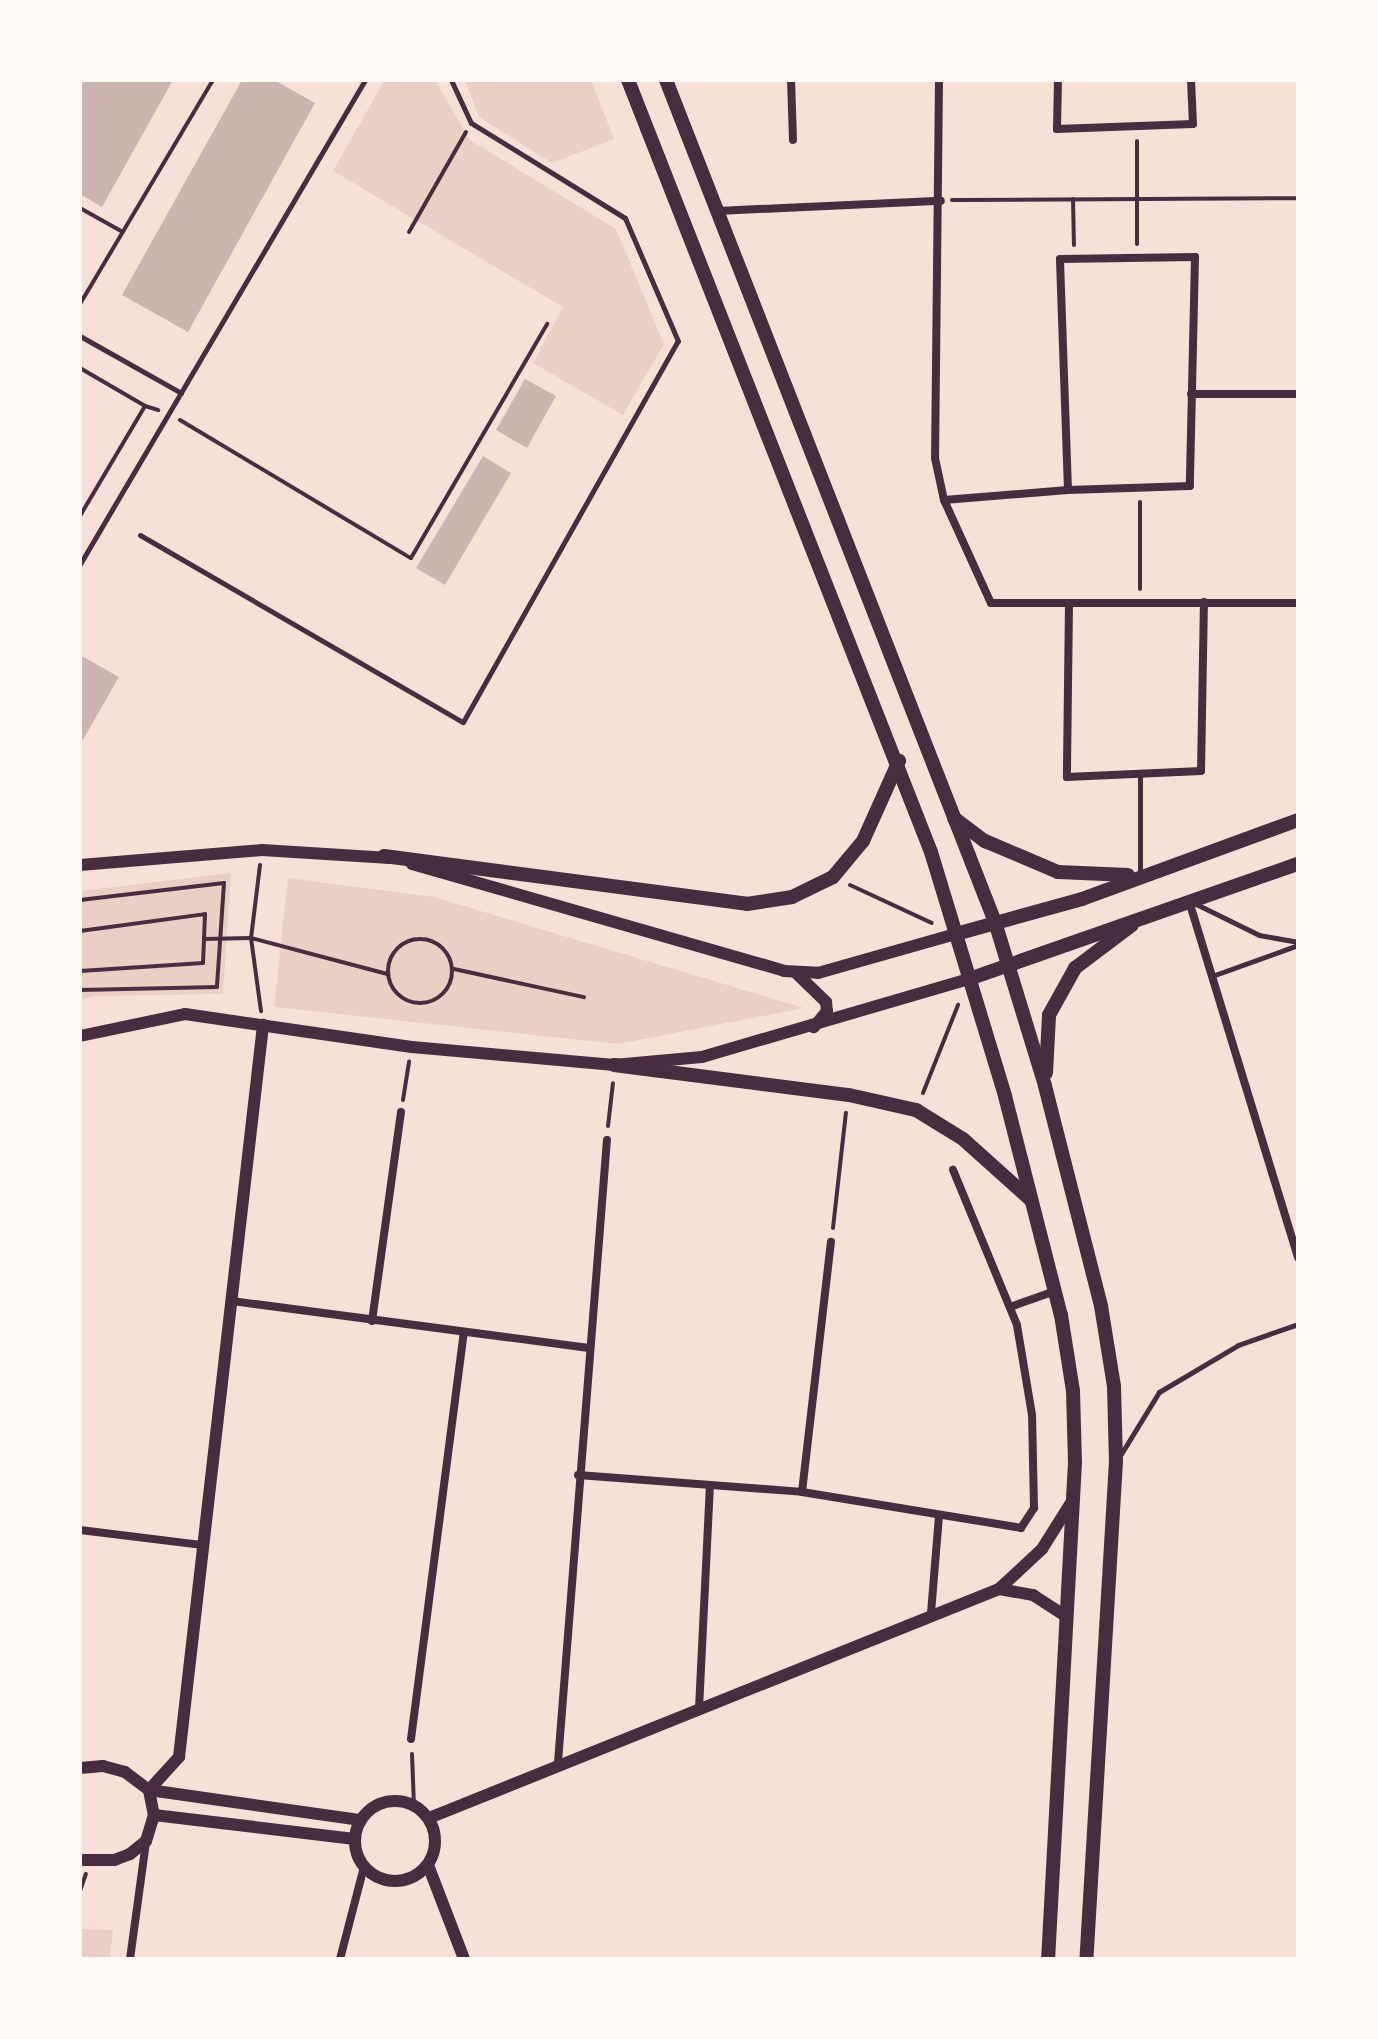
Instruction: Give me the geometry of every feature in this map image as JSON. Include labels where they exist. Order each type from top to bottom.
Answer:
[{"type":"main road","points":[[628,80],[899,761],[956,934],[1055,1291],[1073,1391],[1074,1498],[1048,1959]]},
{"type":"main road","points":[[666,80],[995,922],[1045,1086],[1101,1306],[1114,1386],[1116,1461],[1086,1959]]},
{"type":"main road","points":[[384,856],[747,904],[792,897],[833,877],[863,841],[899,761]]},
{"type":"main road","points":[[954,818],[985,841],[1058,872],[1140,875]]},
{"type":"main road","points":[[956,934],[1082,899],[1140,875],[1298,820]]},
{"type":"main road","points":[[969,979],[1298,864]]},
{"type":"main road","points":[[1045,1086],[1049,1015],[1075,968],[1141,918]]},
{"type":"main road","points":[[614,1065],[849,1095],[916,1110],[963,1139],[1032,1201]]},
{"type":"street","points":[[791,80],[793,140]]},
{"type":"street","points":[[939,80],[941,201],[935,458],[944,500],[991,603],[1298,603]]},
{"type":"street","points":[[1058,80],[1057,129],[1193,124],[1191,80]]},
{"type":"street","points":[[717,211],[941,201]]},
{"type":"street","points":[[944,500],[1068,490],[1190,486],[1195,257],[1060,259],[1068,490]]},
{"type":"street","points":[[1191,394],[1298,394]]},
{"type":"street","points":[[1069,604],[1067,777],[1201,771],[1204,602]]},
{"type":"street","points":[[80,865],[262,850],[384,856],[795,972],[851,966],[956,934]]},
{"type":"street","points":[[1189,901],[1298,1258]]},
{"type":"street","points":[[795,972],[826,1002],[827,1011],[814,1027]]},
{"type":"street","points":[[80,1036],[185,1014],[412,1047],[614,1065],[702,1057],[814,1027],[969,979]]},
{"type":"street","points":[[149,1790],[179,1757],[263,1025]]},
{"type":"street","points":[[372,1321],[401,1112]]},
{"type":"street","points":[[558,1762],[587,1348],[607,1140]]},
{"type":"street","points":[[578,1475],[802,1492],[1021,1528],[1034,1508],[1032,1415],[1010,1307],[953,1170]]},
{"type":"street","points":[[802,1492],[831,1242]]},
{"type":"street","points":[[1010,1307],[1055,1291]]},
{"type":"street","points":[[232,1301],[587,1348]]},
{"type":"street","points":[[411,1739],[464,1332]]},
{"type":"street","points":[[699,1709],[710,1485]]},
{"type":"street","points":[[429,1818],[558,1762],[699,1709],[931,1613],[999,1589],[1042,1549],[1074,1498]]},
{"type":"street","points":[[931,1613],[939,1515]]},
{"type":"street","points":[[80,1530],[203,1545]]},
{"type":"street","points":[[999,1589],[1033,1595],[1067,1617]]},
{"type":"street","points":[[80,1768],[125,1772],[149,1790],[361,1820]]},
{"type":"street","points":[[132,1959],[146,1841],[154,1815],[149,1790]]},
{"type":"street","points":[[340,1959],[364,1867],[355,1839],[361,1820],[390,1801],[414,1805],[429,1818],[436,1842],[428,1865],[464,1959]]},
{"type":"street","points":[[154,1815],[355,1839]]},
{"type":"street","points":[[80,1860],[114,1860],[146,1841]]},
{"type":"street","points":[[364,1867],[396,1882],[428,1865]]},
{"type":"lane","points":[[80,564],[365,80]]},
{"type":"lane","points":[[140,535],[463,722],[678,341],[625,218],[471,123],[451,80]]},
{"type":"lane","points":[[80,336],[181,393]]},
{"type":"lane","points":[[1140,774],[1140,875]]},
{"type":"lane","points":[[1189,901],[1259,935],[1298,944]]},
{"type":"lane","points":[[1212,976],[1298,944]]},
{"type":"lane","points":[[1116,1461],[1159,1392],[1238,1345],[1298,1324]]},
{"type":"path","points":[[80,304],[213,80]]},
{"type":"path","points":[[409,232],[471,123]]},
{"type":"path","points":[[1137,126],[1137,258]]},
{"type":"path","points":[[941,201],[1298,198]]},
{"type":"path","points":[[1073,199],[1075,259]]},
{"type":"path","points":[[80,208],[123,232]]},
{"type":"path","points":[[80,368],[145,406],[169,414],[411,558],[547,324]]},
{"type":"path","points":[[80,516],[145,406]]},
{"type":"path","points":[[1140,488],[1140,603]]},
{"type":"path","points":[[262,850],[251,938],[263,1025]]},
{"type":"path","points":[[833,877],[956,934]]},
{"type":"path","points":[[80,900],[224,883],[217,987],[80,990]]},
{"type":"path","points":[[80,931],[205,914],[203,963],[80,971]]},
{"type":"path","points":[[418,937],[442,946],[454,969],[446,993],[423,1006],[398,997],[387,974],[395,950],[418,937]]},
{"type":"path","points":[[204,939],[251,938],[387,974]]},
{"type":"path","points":[[454,969],[584,997]]},
{"type":"path","points":[[916,1110],[969,979]]},
{"type":"path","points":[[401,1112],[412,1047]]},
{"type":"path","points":[[607,1140],[614,1065]]},
{"type":"path","points":[[831,1242],[849,1095]]},
{"type":"path","points":[[411,1739],[414,1805]]},
{"type":"path","points":[[81,1959],[132,1959]]},
{"type":"shaded area","points":[[435,80],[470,140],[616,229],[664,344],[623,415],[533,363],[563,307],[333,171],[384,81]]},
{"type":"shaded area","points":[[465,80],[591,80],[614,139],[552,163],[479,117]]},
{"type":"shaded area","points":[[231,873],[223,994],[94,996],[80,1000],[80,891]]},
{"type":"shaded area","points":[[288,878],[434,897],[804,1008],[618,1044],[274,1007]]},
{"type":"shaded area","points":[[80,1929],[113,1930],[110,1959],[80,1959]]},
{"type":"building","points":[[84,80],[173,80],[102,207],[80,194],[80,88]]},
{"type":"building","points":[[242,80],[274,80],[315,103],[188,332],[122,295]]},
{"type":"building","points":[[525,379],[556,396],[527,448],[496,430]]},
{"type":"building","points":[[483,456],[511,473],[445,585],[416,568]]},
{"type":"building","points":[[80,655],[119,677],[80,745]]}]
